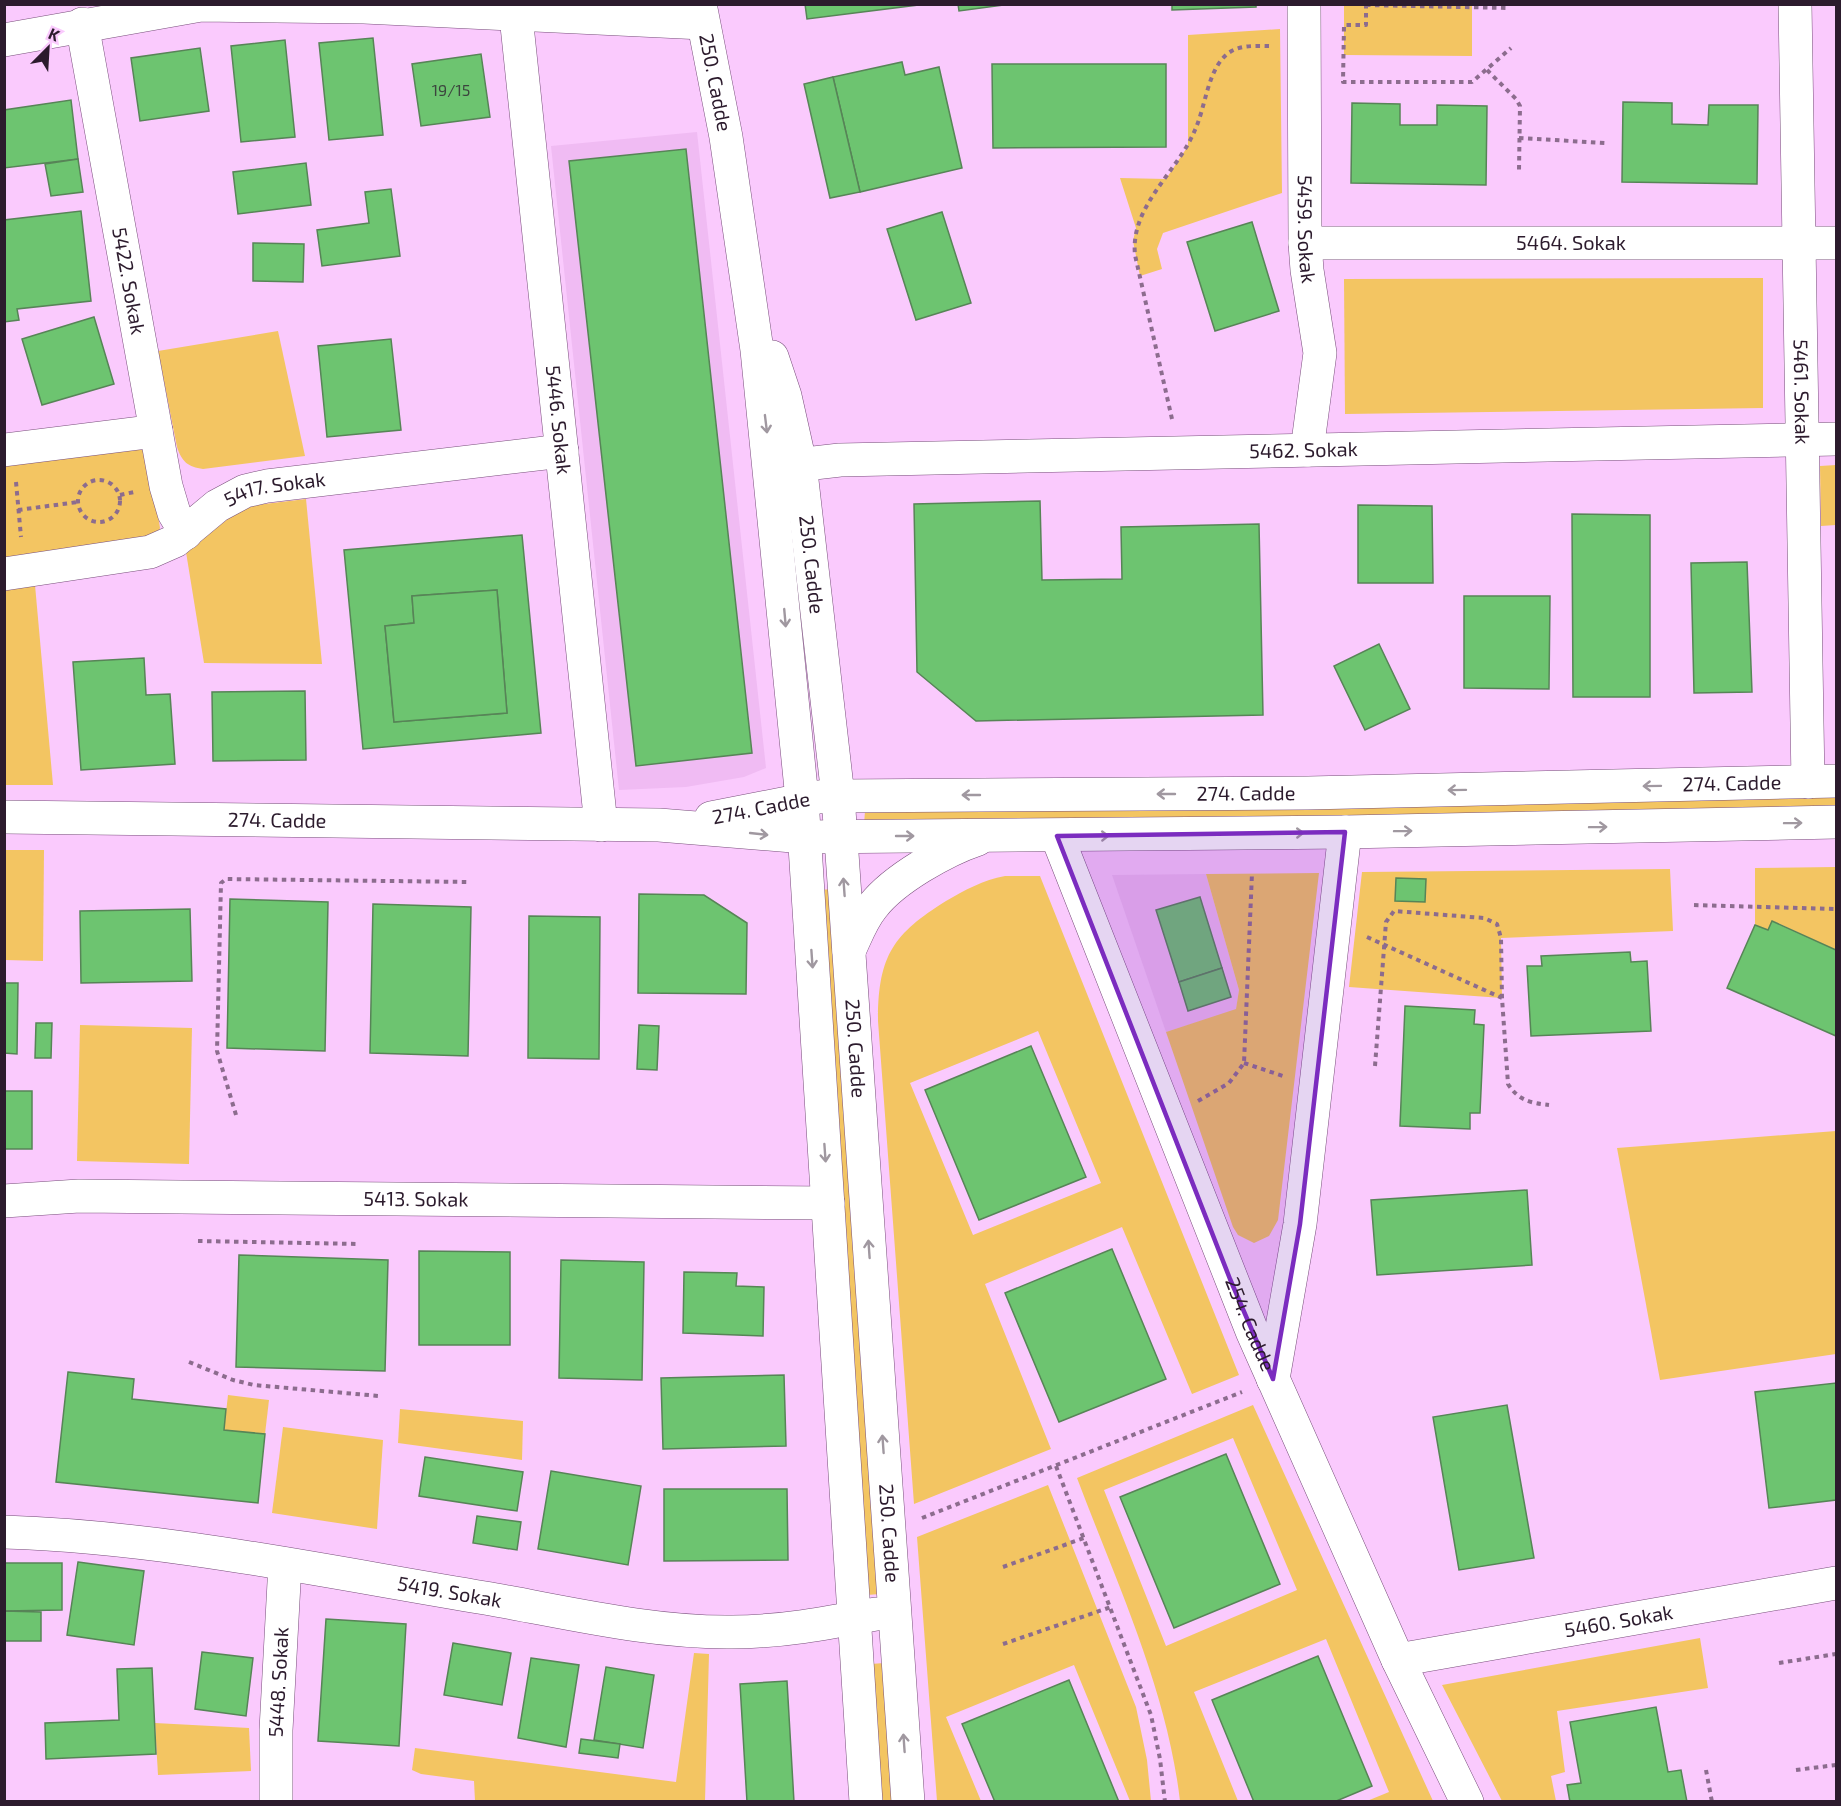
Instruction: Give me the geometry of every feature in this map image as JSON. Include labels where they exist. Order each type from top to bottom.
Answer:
[{"type":"street","name":"5459. Sokak","points":[[1304,4],[1305,243],[1320,353],[1307,450]]},
{"type":"street","name":"5461. Sokak","points":[[1795,4],[1802,440],[1822,782]]},
{"type":"street","points":[[4,40],[82,24],[201,5],[354,7],[516,16],[701,14]]},
{"type":"street","name":"250. Cadde","points":[[701,14],[726,137],[751,303],[785,396],[785,466],[802,799],[866,1802]]},
{"type":"street","name":"5446. Sokak","points":[[516,16],[600,825]]},
{"type":"street","name":"5422. Sokak","points":[[82,24],[168,496],[186,534]]},
{"type":"street","name":"5464. Sokak","points":[[1305,243],[1836,243]]},
{"type":"street","points":[[9,449],[156,431]]},
{"type":"street","name":"5462. Sokak","points":[[785,466],[840,460],[1836,439]]},
{"type":"street","name":"5417. Sokak","points":[[14,572],[150,552],[186,534],[217,506],[245,491],[267,486],[562,451]]},
{"type":"street","name":"250. Cadde","points":[[785,466],[838,796],[908,1802]]},
{"type":"street","name":"274. Cadde","points":[[658,825],[739,814],[802,799],[838,796],[1308,794],[1822,782]]},
{"type":"street","name":"274. Cadde","points":[[4,817],[658,825],[805,837],[1345,832],[1836,822]]},
{"type":"street","points":[[1273,1379],[1300,1224],[1345,832]]},
{"type":"street","points":[[848,953],[864,919],[889,891],[928,863],[988,836]]},
{"type":"street","name":"254. Cadde","points":[[1057,836],[1165,1114],[1273,1379],[1398,1660],[1467,1802]]},
{"type":"street","name":"5413. Sokak","points":[[4,1201],[90,1197],[828,1203]]},
{"type":"street","name":"5419. Sokak","points":[[4,1533],[120,1542],[285,1564],[663,1628],[752,1631],[815,1626],[895,1610]]},
{"type":"street","name":"5448. Sokak","points":[[276,1802],[276,1730],[285,1564]]},
{"type":"street","name":"5460. Sokak","points":[[1398,1660],[1836,1583]]},
{"type":"path","points":[[1509,8],[1366,5],[1366,25],[1344,25],[1343,81],[1472,82],[1511,48]]},
{"type":"path","points":[[1179,453],[1135,255],[1136,228],[1146,207],[1188,146],[1213,76],[1224,57],[1234,49],[1245,46],[1304,46]]},
{"type":"path","points":[[1486,70],[1516,99],[1520,106],[1519,170]]},
{"type":"path","points":[[1519,138],[1605,143]]},
{"type":"path","points":[[9,449],[18,510],[14,572]]},
{"type":"path","points":[[99,479],[117,488],[121,502],[115,515],[103,521],[96,521],[83,514],[78,502],[82,488],[99,479]]},
{"type":"path","points":[[18,510],[78,502]]},
{"type":"path","points":[[1165,1114],[1216,1091],[1238,1075],[1244,1063],[1252,873]]},
{"type":"path","points":[[236,1114],[217,1051],[221,883],[226,879],[470,882]]},
{"type":"path","points":[[1694,905],[1836,909]]},
{"type":"path","points":[[1375,1066],[1386,922],[1394,910],[1491,920],[1497,924],[1501,938],[1502,998],[1508,1083],[1515,1095],[1530,1103],[1549,1105]]},
{"type":"path","points":[[1365,936],[1502,998]]},
{"type":"path","points":[[198,1241],[359,1244]]},
{"type":"path","points":[[189,1362],[233,1380],[254,1385],[379,1396]]},
{"type":"path","points":[[916,1521],[1273,1379]]},
{"type":"path","points":[[1056,1466],[1151,1715],[1160,1759],[1165,1802]]},
{"type":"path","points":[[1003,1567],[1084,1538]]},
{"type":"path","points":[[1003,1644],[1111,1607]]},
{"type":"path","points":[[1779,1663],[1836,1654]]},
{"type":"path","points":[[1796,1770],[1836,1765]]},
{"type":"path","points":[[1706,1770],[1712,1802]]},
{"type":"highlighted area","points":[[1345,832],[1300,1224],[1273,1379],[1230,1279],[1057,836]]},
{"type":"shaded area","points":[[1344,5],[1472,5],[1472,56],[1344,55]]},
{"type":"shaded area","points":[[1280,29],[1282,193],[1163,233],[1157,249],[1162,269],[1140,276],[1133,241],[1136,228],[1120,178],[1166,179],[1188,146],[1188,35]]},
{"type":"shaded area","points":[[697,132],[766,768],[744,777],[686,787],[619,790],[551,146]]},
{"type":"shaded area","points":[[1763,278],[1763,408],[1345,414],[1344,279]]},
{"type":"shaded area","points":[[278,331],[305,456],[203,469],[193,467],[183,460],[177,447],[158,351]]},
{"type":"shaded area","points":[[145,449],[148,453],[160,528],[157,535],[5,561],[4,465]]},
{"type":"shaded area","points":[[1836,465],[1836,525],[1821,526],[1820,466]]},
{"type":"shaded area","points":[[306,499],[322,664],[204,663],[186,552],[234,514],[248,506]]},
{"type":"shaded area","points":[[35,585],[53,785],[5,785],[4,589]]},
{"type":"shaded area","points":[[1836,797],[1836,807],[864,825],[865,811]]},
{"type":"shaded area","points":[[5,850],[44,850],[43,961],[5,960]]},
{"type":"shaded area","points":[[1836,867],[1836,950],[1773,921],[1768,930],[1755,925],[1755,868]]},
{"type":"shaded area","points":[[1670,869],[1673,931],[1501,938],[1502,998],[1349,987],[1362,872]]},
{"type":"shaded area","points":[[1319,873],[1278,1220],[1269,1236],[1254,1243],[1238,1235],[1233,1227],[1166,1032],[1236,1009],[1239,990],[1206,874]]},
{"type":"shaded area","points":[[1206,874],[1239,990],[1236,1010],[1166,1032],[1112,875]]},
{"type":"shaded area","points":[[1005,876],[1040,876],[1239,1375],[1192,1394],[1122,1227],[985,1284],[1051,1449],[914,1504],[878,1021],[881,979],[892,949],[913,925],[953,897],[974,886]],"holes":[[[1038,1031],[1101,1183],[973,1235],[910,1083]]]},
{"type":"shaded area","points":[[832,889],[880,1594],[867,1595],[820,890]]},
{"type":"shaded area","points":[[80,1025],[192,1028],[189,1164],[77,1161]]},
{"type":"shaded area","points":[[1836,1131],[1836,1354],[1660,1380],[1617,1148]]},
{"type":"shaded area","points":[[228,1395],[269,1400],[265,1434],[224,1430]]},
{"type":"shaded area","points":[[1253,1405],[1433,1801],[1367,1801],[1389,1792],[1326,1639],[1194,1692],[1238,1801],[1180,1801],[1164,1718],[1139,1637],[1077,1478]],"holes":[[[1233,1438],[1297,1590],[1166,1646],[1104,1490]]]},
{"type":"shaded area","points":[[400,1409],[523,1421],[522,1460],[398,1443]]},
{"type":"shaded area","points":[[283,1427],[383,1440],[377,1529],[272,1513]]},
{"type":"shaded area","points":[[1048,1485],[1136,1707],[1147,1760],[1151,1801],[1130,1801],[1074,1665],[946,1717],[981,1801],[937,1801],[917,1537]]},
{"type":"shaded area","points":[[1700,1638],[1708,1688],[1557,1711],[1565,1772],[1551,1776],[1556,1801],[1502,1801],[1442,1685]]},
{"type":"shaded area","points":[[694,1653],[709,1654],[705,1801],[475,1801],[474,1781],[421,1774],[412,1770],[415,1748],[676,1782]]},
{"type":"shaded area","points":[[884,1663],[894,1801],[880,1801],[871,1664]]},
{"type":"shaded area","points":[[155,1723],[249,1728],[251,1771],[158,1775]]},
{"type":"building","points":[[805,4],[918,4],[918,5],[807,19]]},
{"type":"building","points":[[958,4],[1011,4],[959,11]]},
{"type":"building","points":[[1172,4],[1256,4],[1256,7],[1172,10]]},
{"type":"building","points":[[373,38],[383,135],[329,140],[319,43]]},
{"type":"building","points":[[285,40],[295,137],[241,142],[231,46]]},
{"type":"building","points":[[200,48],[209,111],[140,121],[131,58]]},
{"type":"building","points":[[481,54],[490,117],[421,126],[412,64]]},
{"type":"building","points":[[902,62],[905,75],[939,67],[962,168],[860,192],[833,77]]},
{"type":"building","points":[[992,64],[1166,64],[1166,147],[993,148]]},
{"type":"building","points":[[833,77],[860,192],[830,198],[804,84]]},
{"type":"building","points":[[71,100],[78,159],[4,168],[4,110]]},
{"type":"building","points":[[1623,102],[1672,103],[1672,124],[1708,125],[1709,105],[1758,105],[1757,184],[1622,182]]},
{"type":"building","points":[[1352,103],[1400,104],[1400,125],[1437,125],[1437,105],[1487,106],[1486,185],[1351,183]]},
{"type":"building","points":[[686,149],[752,753],[636,766],[569,161]]},
{"type":"building","points":[[78,159],[83,192],[51,196],[45,164]]},
{"type":"building","points":[[306,163],[311,205],[238,214],[233,172]]},
{"type":"building","points":[[391,189],[400,256],[322,266],[317,230],[369,223],[365,192]]},
{"type":"building","points":[[81,211],[91,301],[17,309],[19,320],[4,322],[4,220]]},
{"type":"building","points":[[942,212],[971,303],[916,320],[887,229]]},
{"type":"building","points":[[1252,222],[1279,311],[1215,331],[1187,242]]},
{"type":"building","points":[[253,243],[304,244],[303,282],[253,281]]},
{"type":"building","points":[[94,317],[114,384],[42,405],[22,339]]},
{"type":"building","points":[[391,339],[401,430],[327,437],[318,346]]},
{"type":"building","points":[[1040,501],[1042,580],[1122,579],[1121,527],[1259,524],[1263,715],[976,721],[917,672],[914,504]]},
{"type":"building","points":[[1358,505],[1432,506],[1433,583],[1358,583]]},
{"type":"building","points":[[1572,514],[1650,515],[1650,697],[1573,697]]},
{"type":"building","points":[[522,535],[541,733],[363,749],[344,550]],"holes":[[[497,590],[507,713],[394,722],[385,626],[414,623],[412,596]]]},
{"type":"building","points":[[1747,562],[1752,692],[1694,693],[1691,563]]},
{"type":"building","points":[[497,590],[507,713],[394,722],[385,626],[414,623],[412,596]]},
{"type":"building","points":[[1464,596],[1550,596],[1549,689],[1464,688]]},
{"type":"building","points":[[1379,644],[1410,709],[1365,730],[1334,666]]},
{"type":"building","points":[[144,658],[146,695],[170,694],[175,764],[81,770],[73,662]]},
{"type":"building","points":[[305,691],[306,760],[213,761],[212,692]]},
{"type":"building","points":[[1396,878],[1426,879],[1425,902],[1395,901]]},
{"type":"building","points":[[639,894],[704,895],[747,923],[746,994],[638,993]]},
{"type":"building","points":[[1200,897],[1222,968],[1179,982],[1156,910]]},
{"type":"building","points":[[230,899],[328,902],[325,1051],[227,1048]]},
{"type":"building","points":[[373,904],[471,907],[468,1056],[370,1053]]},
{"type":"building","points":[[190,909],[192,981],[81,983],[80,911]]},
{"type":"building","points":[[529,916],[600,917],[599,1059],[528,1058]]},
{"type":"building","points":[[1772,921],[1836,950],[1836,1036],[1727,988],[1755,925],[1768,930]]},
{"type":"building","points":[[1630,952],[1631,962],[1647,961],[1651,1031],[1531,1036],[1527,966],[1542,966],[1541,956]]},
{"type":"building","points":[[1222,968],[1231,997],[1188,1011],[1179,982]]},
{"type":"building","points":[[4,983],[18,983],[17,1054],[4,1053]]},
{"type":"building","points":[[1405,1006],[1475,1010],[1474,1024],[1484,1025],[1480,1113],[1470,1113],[1470,1129],[1400,1126]]},
{"type":"building","points":[[36,1023],[52,1023],[51,1058],[35,1058]]},
{"type":"building","points":[[639,1025],[659,1026],[657,1070],[637,1069]]},
{"type":"building","points":[[1031,1046],[1086,1177],[979,1220],[925,1090]]},
{"type":"building","points":[[4,1091],[32,1091],[32,1149],[4,1149]]},
{"type":"building","points":[[1527,1190],[1532,1265],[1377,1275],[1371,1200]]},
{"type":"building","points":[[1112,1249],[1166,1379],[1059,1422],[1005,1293]]},
{"type":"building","points":[[419,1251],[510,1252],[510,1345],[419,1345]]},
{"type":"building","points":[[239,1255],[388,1260],[385,1371],[236,1367]]},
{"type":"building","points":[[561,1260],[644,1262],[642,1380],[559,1378]]},
{"type":"building","points":[[684,1272],[737,1273],[736,1286],[764,1287],[763,1336],[683,1333]]},
{"type":"building","points":[[68,1372],[134,1379],[132,1399],[226,1409],[224,1430],[265,1434],[258,1503],[56,1482]]},
{"type":"building","points":[[784,1375],[786,1446],[663,1449],[661,1378]]},
{"type":"building","points":[[1836,1383],[1836,1500],[1769,1508],[1755,1392]]},
{"type":"building","points":[[1507,1405],[1534,1558],[1459,1570],[1433,1417]]},
{"type":"building","points":[[1226,1454],[1280,1584],[1174,1628],[1120,1497]]},
{"type":"building","points":[[425,1457],[523,1472],[517,1511],[419,1496]]},
{"type":"building","points":[[551,1471],[641,1486],[628,1565],[538,1549]]},
{"type":"building","points":[[664,1489],[787,1489],[788,1560],[664,1561]]},
{"type":"building","points":[[477,1516],[521,1522],[517,1550],[473,1543]]},
{"type":"building","points":[[78,1562],[144,1571],[134,1645],[67,1635]]},
{"type":"building","points":[[4,1563],[62,1563],[62,1610],[4,1611]]},
{"type":"building","points":[[4,1611],[41,1612],[41,1641],[4,1641]]},
{"type":"building","points":[[326,1619],[406,1624],[399,1746],[318,1741]]},
{"type":"building","points":[[453,1643],[511,1653],[502,1705],[444,1695]]},
{"type":"building","points":[[202,1652],[253,1658],[246,1716],[195,1709]]},
{"type":"building","points":[[1318,1656],[1372,1786],[1334,1802],[1254,1802],[1212,1700]]},
{"type":"building","points":[[531,1658],[579,1665],[566,1747],[518,1738]]},
{"type":"building","points":[[606,1667],[654,1675],[643,1748],[594,1740]]},
{"type":"building","points":[[152,1668],[156,1754],[46,1759],[45,1723],[119,1720],[117,1669]]},
{"type":"building","points":[[1069,1680],[1119,1802],[995,1802],[962,1724]]},
{"type":"building","points":[[787,1681],[794,1802],[747,1802],[740,1684]]},
{"type":"building","points":[[1656,1707],[1668,1772],[1681,1770],[1687,1802],[1570,1802],[1567,1785],[1581,1783],[1570,1722]]},
{"type":"building","points":[[581,1739],[620,1744],[618,1758],[579,1753]]}]
